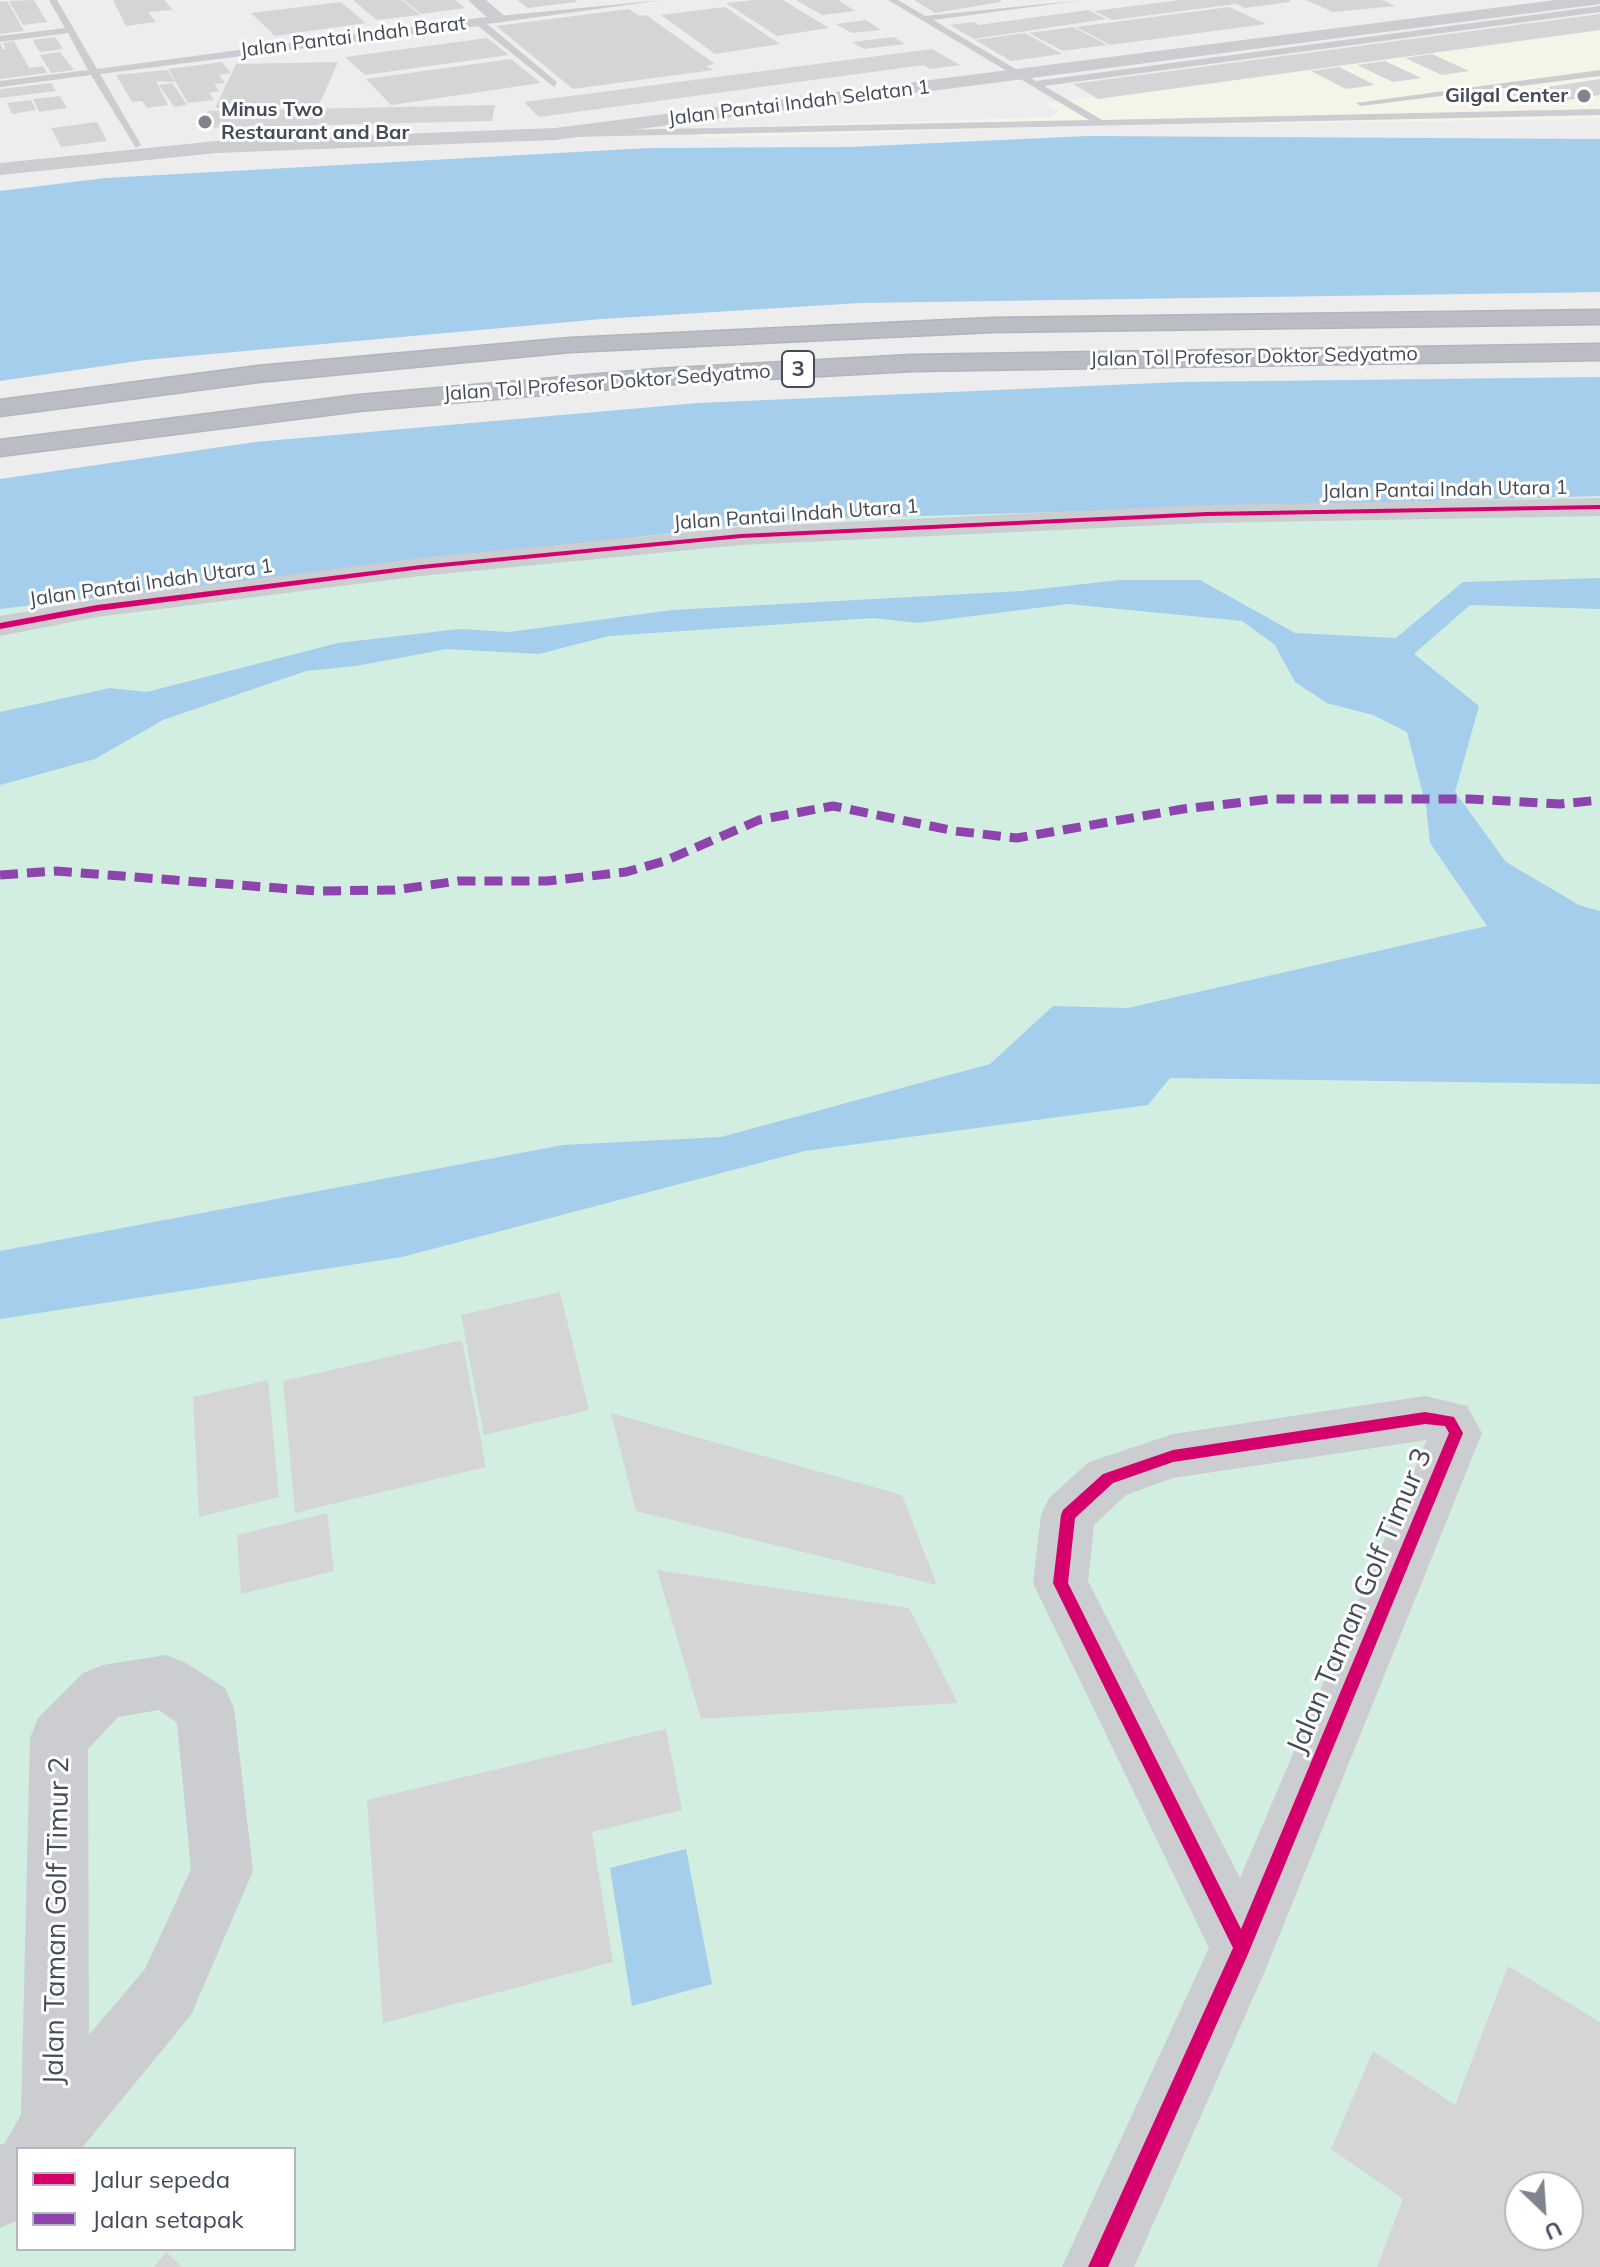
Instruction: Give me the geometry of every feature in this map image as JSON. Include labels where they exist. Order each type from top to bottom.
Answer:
[{"type":"highway","points":[[0,386],[335,346],[736,314],[1088,301],[1600,295]]},
{"type":"highway","name":"Jalan Tol Profesor Doktor Sedyatmo","points":[[0,408],[274,373],[686,338],[992,325],[1600,317]]},
{"type":"highway","name":"Jalan Tol Profesor Doktor Sedyatmo","points":[[0,426],[295,387],[731,351],[1600,334]]},
{"type":"highway","name":"Jalan Tol Profesor Doktor Sedyatmo","points":[[0,448],[359,403],[672,376],[927,362],[1600,352]]},
{"type":"street","points":[[476,0],[498,18]]},
{"type":"street","name":"Jalan Pantai Indah Selatan 1","points":[[0,169],[212,138],[541,126],[1019,75],[1528,0]]},
{"type":"street","name":"Jalan Pantai Indah Selatan 1","points":[[0,159],[136,149],[564,133],[1595,0]]},
{"type":"street","name":"Jalan Pantai Indah Utara 1","points":[[0,626],[97,608],[421,567],[741,536],[1207,514],[1600,507]]},
{"type":"street","name":"Jalan Taman Golf Timur 3","points":[[1098,2267],[1242,1948],[1456,1433],[1449,1421],[1425,1418],[1173,1456],[1108,1478],[1068,1515],[1060,1583],[1242,1948]]},
{"type":"street","name":"Jalan Taman Golf Timur 2","points":[[37,2147],[59,1738],[103,1692],[166,1682],[205,1708],[222,1871],[168,1992],[39,2147]]},
{"type":"street","name":"Jalan Taman Golf Timur 2","points":[[0,2193],[16,2174]]},
{"type":"lane","points":[[53,0],[136,149]]},
{"type":"lane","name":"Jalan Pantai Indah Barat","points":[[0,84],[498,18],[659,0]]},
{"type":"lane","points":[[892,0],[1095,119],[1600,112]]},
{"type":"lane","points":[[923,19],[1080,0]]},
{"type":"lane","points":[[1019,75],[1600,9]]},
{"type":"lane","points":[[478,21],[554,84]]},
{"type":"lane","points":[[0,39],[71,30]]},
{"type":"lane","points":[[1496,86],[1513,80],[1600,67]]},
{"type":"lane","points":[[564,133],[749,132],[1329,107],[1600,73]]},
{"type":"lane","points":[[1329,107],[1339,115]]},
{"type":"shaded area","points":[[1600,28],[1600,119],[1078,126],[703,138],[697,128],[1051,117],[1058,111],[1045,103]]},
{"type":"green space","points":[[1600,496],[1600,2267],[0,2267],[0,609],[789,520]]},
{"type":"water","points":[[1088,136],[1600,139],[1600,292],[860,303],[602,319],[145,360],[0,381],[0,191],[105,178],[649,148],[849,147]]},
{"type":"water","points":[[1600,377],[1600,496],[789,520],[0,609],[0,479],[255,442],[698,403],[1180,382]]},
{"type":"water","points":[[1600,578],[1600,609],[1470,605],[1414,654],[1479,706],[1455,792],[1506,862],[1579,905],[1600,911],[1600,1084],[1170,1078],[1148,1105],[805,1151],[402,1257],[0,1319],[0,1251],[563,1145],[721,1137],[990,1064],[1053,1006],[1128,1008],[1487,926],[1430,843],[1426,806],[1407,732],[1373,715],[1327,703],[1295,682],[1275,645],[1242,621],[1068,604],[918,623],[873,618],[609,636],[539,654],[447,649],[356,666],[306,671],[163,720],[95,759],[0,785],[0,712],[110,688],[147,692],[338,643],[459,629],[509,632],[672,610],[1021,591],[1119,580],[1200,580],[1295,633],[1396,638],[1463,582]]},
{"type":"water","points":[[686,1849],[712,1984],[632,2006],[610,1868]]},
{"type":"building","points":[[34,0],[47,22],[23,25],[9,1]]},
{"type":"building","points":[[113,0],[164,0],[173,10],[148,12],[156,22],[126,26]]},
{"type":"building","points":[[353,0],[402,0],[420,15],[376,20]]},
{"type":"building","points":[[404,0],[455,0],[465,8],[421,14]]},
{"type":"building","points":[[517,0],[576,0],[576,2],[528,8]]},
{"type":"building","points":[[783,0],[829,28],[777,36],[726,3]]},
{"type":"building","points":[[796,0],[838,0],[855,11],[822,15]]},
{"type":"building","points":[[914,0],[1001,0],[1001,2],[935,13]]},
{"type":"building","points":[[1180,0],[1290,2],[1245,8],[1236,4],[1112,20],[1094,11]]},
{"type":"building","points":[[1306,0],[1382,0],[1396,6],[1333,12]]},
{"type":"building","points":[[7,1],[24,31],[0,34],[0,2]]},
{"type":"building","points":[[341,2],[366,23],[275,36],[251,13]]},
{"type":"building","points":[[725,7],[780,44],[715,54],[661,15]]},
{"type":"building","points":[[1229,7],[1266,24],[1110,45],[1076,27]]},
{"type":"building","points":[[629,9],[639,16],[646,15],[715,64],[706,66],[713,70],[573,89],[496,26]]},
{"type":"building","points":[[1088,10],[1106,19],[974,39],[950,25],[974,22],[979,25]]},
{"type":"building","points":[[1600,14],[1600,30],[1098,99],[1073,84]]},
{"type":"building","points":[[866,20],[881,30],[852,33],[836,24]]},
{"type":"building","points":[[1073,27],[1107,45],[1063,51],[1029,33]]},
{"type":"building","points":[[1025,33],[1062,54],[1011,61],[975,40]]},
{"type":"building","points":[[55,37],[63,49],[40,52],[33,40]]},
{"type":"building","points":[[894,37],[905,44],[864,49],[852,42]]},
{"type":"building","points":[[487,38],[509,55],[365,75],[345,57]]},
{"type":"building","points":[[14,41],[29,68],[43,66],[47,73],[0,79],[0,43],[6,49],[3,43]]},
{"type":"building","points":[[932,49],[960,65],[930,69],[924,65],[539,117],[524,102]]},
{"type":"building","points":[[60,52],[74,70],[51,73],[40,55]]},
{"type":"building","points":[[1432,54],[1469,71],[1442,75],[1405,58]]},
{"type":"building","points":[[511,59],[541,83],[391,105],[366,79]]},
{"type":"building","points":[[1385,61],[1421,78],[1393,82],[1357,65]]},
{"type":"building","points":[[222,62],[231,73],[219,75],[225,83],[214,84],[219,91],[209,93],[214,100],[188,103],[168,69]]},
{"type":"building","points":[[338,62],[319,105],[215,108],[236,64]]},
{"type":"building","points":[[1339,67],[1375,85],[1346,89],[1311,71]]},
{"type":"building","points":[[167,70],[175,82],[156,81],[168,105],[147,108],[142,101],[132,102],[116,75]]},
{"type":"building","points":[[1600,79],[1600,95],[1535,105],[1508,93]]},
{"type":"building","points":[[51,83],[56,91],[0,98],[0,89]]},
{"type":"building","points":[[172,83],[187,105],[174,107],[159,85]]},
{"type":"building","points":[[60,96],[67,108],[39,112],[33,99]]},
{"type":"building","points":[[31,100],[36,110],[12,114],[7,103]]},
{"type":"building","points":[[495,105],[492,121],[198,128],[207,111]]},
{"type":"building","points":[[97,122],[107,141],[61,147],[51,128]]},
{"type":"building","points":[[560,1292],[589,1410],[484,1435],[461,1315]]},
{"type":"building","points":[[462,1340],[486,1467],[295,1513],[283,1381]]},
{"type":"building","points":[[268,1380],[279,1497],[199,1517],[193,1397]]},
{"type":"building","points":[[611,1413],[902,1495],[937,1585],[636,1511]]},
{"type":"building","points":[[327,1513],[334,1571],[241,1594],[237,1535]]},
{"type":"building","points":[[657,1570],[909,1608],[958,1703],[701,1719]]},
{"type":"building","points":[[666,1729],[682,1810],[592,1832],[613,1962],[383,2023],[367,1800]]},
{"type":"building","points":[[1508,1966],[1600,2022],[1600,2267],[1377,2267],[1403,2199],[1331,2149],[1373,2051],[1455,2105]]},
{"type":"building","points":[[166,2252],[182,2267],[154,2267]]},
{"type":"marked path","points":[[0,875],[56,871],[317,891],[395,890],[458,881],[547,881],[626,872],[665,861],[759,820],[833,806],[955,831],[1017,838],[1183,809],[1271,799],[1470,799],[1560,804],[1600,800]]},
{"type":"cycle path","points":[[0,626],[97,608],[421,567],[741,536],[1207,514],[1600,507]]},
{"type":"cycle path","points":[[1098,2267],[1242,1948],[1456,1433],[1449,1421],[1425,1418],[1173,1456],[1108,1478],[1068,1515],[1060,1583],[1242,1948]]},
{"type":"place","name":"Gilgal Center","points":[[1584,96]]},
{"type":"place","name":"Minus Two Restaurant and Bar","points":[[205,122]]}]
